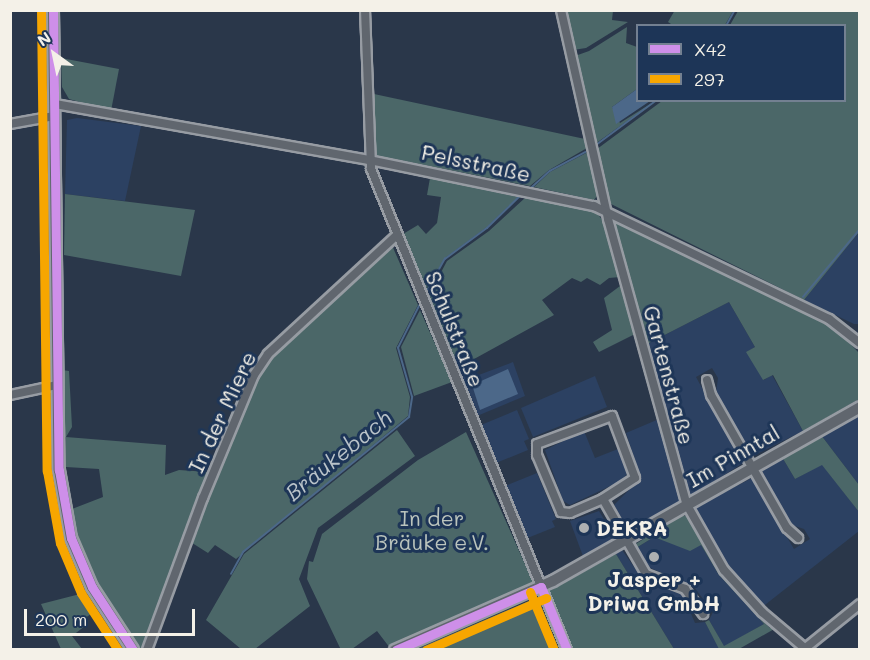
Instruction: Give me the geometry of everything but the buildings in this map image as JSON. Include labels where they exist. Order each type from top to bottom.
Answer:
[{"type":"main road","points":[[53,10],[58,470],[71,538],[92,587],[133,650]]},
{"type":"main road","name":"Im Pinntal","points":[[395,650],[541,587],[860,407]]},
{"type":"street","name":"Schulstraße","points":[[365,10],[369,160],[397,235],[567,650]]},
{"type":"street","name":"Gartenstraße","points":[[561,10],[606,210],[687,506],[724,570],[762,612],[805,649]]},
{"type":"street","name":"Pelsstraße","points":[[54,104],[369,160],[606,210],[829,319],[858,338]]},
{"type":"street","points":[[10,124],[54,116]]},
{"type":"street","name":"In der Miere","points":[[147,650],[202,498],[259,368],[268,354],[397,235]]},
{"type":"street","points":[[707,380],[711,395],[787,528],[798,537]]},
{"type":"street","points":[[10,395],[57,386]]},
{"type":"street","points":[[612,416],[635,478],[603,498],[570,513],[561,512],[537,455],[537,444],[612,416]]},
{"type":"street","points":[[603,498],[646,574],[685,589],[702,614]]},
{"type":"street","points":[[805,649],[860,604]]},
{"type":"shaded area","points":[[636,90],[636,102],[649,102],[616,124],[612,107]]},
{"type":"shaded area","points":[[77,118],[141,126],[125,201],[65,194],[67,120]]},
{"type":"shaded area","points":[[859,232],[859,324],[854,324],[804,300]]},
{"type":"shaded area","points":[[729,302],[755,347],[747,352],[764,380],[772,375],[803,431],[753,456],[716,393],[718,378],[712,368],[696,377],[743,463],[690,497],[645,345]]},
{"type":"shaded area","points":[[451,354],[476,376],[513,362],[525,396],[477,416]]},
{"type":"shaded area","points":[[508,369],[518,394],[480,410],[472,385]]},
{"type":"shaded area","points":[[595,376],[607,407],[533,437],[521,408]]},
{"type":"shaded area","points":[[517,410],[529,439],[524,441],[528,450],[496,463],[481,425]]},
{"type":"shaded area","points":[[859,415],[859,485],[821,435]]},
{"type":"shaded area","points":[[659,419],[681,504],[629,531],[614,505],[641,478],[626,433]]},
{"type":"shaded area","points":[[584,431],[595,458],[618,449],[627,474],[621,481],[570,505],[563,501],[545,450]]},
{"type":"shaded area","points":[[782,457],[795,479],[822,464],[859,512],[859,531],[761,608],[727,569],[694,508],[752,478],[794,549],[810,539],[804,529],[792,525],[762,471]]},
{"type":"shaded area","points":[[537,473],[556,519],[552,521],[555,527],[525,539],[505,486]]},
{"type":"shaded area","points":[[599,511],[616,539],[584,559],[570,521]]},
{"type":"shaded area","points":[[654,537],[701,545],[719,575],[764,624],[724,647],[709,620],[713,612],[694,587],[646,566],[636,548]]},
{"type":"shaded area","points":[[622,550],[644,581],[683,595],[695,623],[705,622],[720,649],[674,649],[616,554]]},
{"type":"green space","points":[[675,10],[733,10],[726,24],[671,24],[668,22]]},
{"type":"green space","points":[[564,11],[613,11],[612,20],[628,22],[586,48],[573,50]]},
{"type":"green space","points":[[738,11],[859,11],[859,232],[804,300],[611,204],[597,149],[661,102],[846,102],[846,24],[731,24]]},
{"type":"green space","points":[[627,27],[626,43],[636,47],[636,90],[612,107],[620,123],[654,102],[595,144],[575,56],[589,51]]},
{"type":"green space","points":[[61,58],[119,69],[111,111],[69,99],[62,87]]},
{"type":"green space","points":[[374,94],[585,139],[587,148],[549,170],[530,186],[374,155]]},
{"type":"green space","points":[[588,152],[597,196],[594,200],[534,187],[550,172]]},
{"type":"green space","points":[[430,178],[518,197],[487,227],[445,258],[426,289],[403,234],[418,225],[426,234],[437,223],[441,197],[427,195]]},
{"type":"green space","points":[[65,194],[195,210],[181,276],[64,255]]},
{"type":"green space","points":[[526,197],[596,212],[604,222],[620,277],[609,278],[600,285],[587,278],[581,282],[572,278],[542,300],[554,315],[465,364],[451,354],[429,295],[447,261],[489,231]]},
{"type":"green space","points":[[612,219],[661,240],[837,330],[859,353],[859,399],[803,431],[773,375],[763,380],[746,352],[755,347],[729,302],[645,345]]},
{"type":"green space","points":[[391,243],[418,305],[396,348],[410,397],[408,416],[236,559],[215,545],[208,553],[189,541],[261,371],[275,352]]},
{"type":"green space","points":[[620,286],[635,334],[599,352],[593,342],[612,330],[604,298]]},
{"type":"green space","points":[[420,310],[452,382],[414,396],[401,347]]},
{"type":"green space","points":[[62,370],[69,371],[72,427],[66,437],[61,439]]},
{"type":"green space","points":[[397,430],[415,456],[318,528],[299,579],[310,606],[255,649],[241,649],[206,620],[244,554]]},
{"type":"green space","name":"In der Bräuke e.V.","points":[[466,432],[533,582],[390,648],[377,631],[352,649],[341,650],[307,579],[309,561],[313,562],[322,534],[418,460]]},
{"type":"green space","points":[[821,435],[859,485],[859,512],[822,465],[795,479],[782,457]]},
{"type":"green space","points":[[66,437],[166,445],[165,475],[179,470],[208,472],[143,649],[139,649],[100,592],[73,524],[72,509],[103,497],[99,469],[66,467]]},
{"type":"green space","points":[[681,516],[688,516],[718,566],[759,618],[770,628],[776,628],[739,649],[719,649],[705,622],[709,620],[724,646],[764,624],[719,575],[701,545],[690,551],[654,537],[636,548],[634,545]]},
{"type":"green space","points":[[616,554],[674,649],[573,649],[549,591]]},
{"type":"green space","points":[[80,594],[91,614],[82,620],[85,626],[72,636],[82,649],[61,649],[41,604]]},
{"type":"green space","points":[[538,597],[559,649],[417,649]]},
{"type":"waterway","name":"Bräukebach","points":[[727,24],[735,10]]},
{"type":"waterway","name":"Bräukebach","points":[[596,145],[654,102]]},
{"type":"waterway","name":"Bräukebach","points":[[532,187],[550,171],[585,152]]},
{"type":"waterway","name":"Bräukebach","points":[[427,291],[445,259],[487,228],[519,197]]},
{"type":"waterway","points":[[803,297],[860,229]]},
{"type":"waterway","name":"Bräukebach","points":[[231,574],[243,552],[409,417],[412,397],[398,348],[419,306]]},
{"type":"transit line","name":"297","points":[[41,10],[47,471],[60,543],[81,593],[118,650]]},
{"type":"transit line","name":"X42","points":[[53,10],[59,470],[71,538],[92,587],[133,650]]},
{"type":"transit line","name":"X42","points":[[541,587],[567,650]]},
{"type":"transit line","name":"X42","points":[[396,650],[541,587]]},
{"type":"transit line","name":"297","points":[[530,592],[554,650]]},
{"type":"transit line","name":"297","points":[[426,650],[546,598]]},
{"type":"place","name":"DEKRA","points":[[584,528]]},
{"type":"place","name":"Jasper + Driwa GmbH","points":[[654,557]]}]
